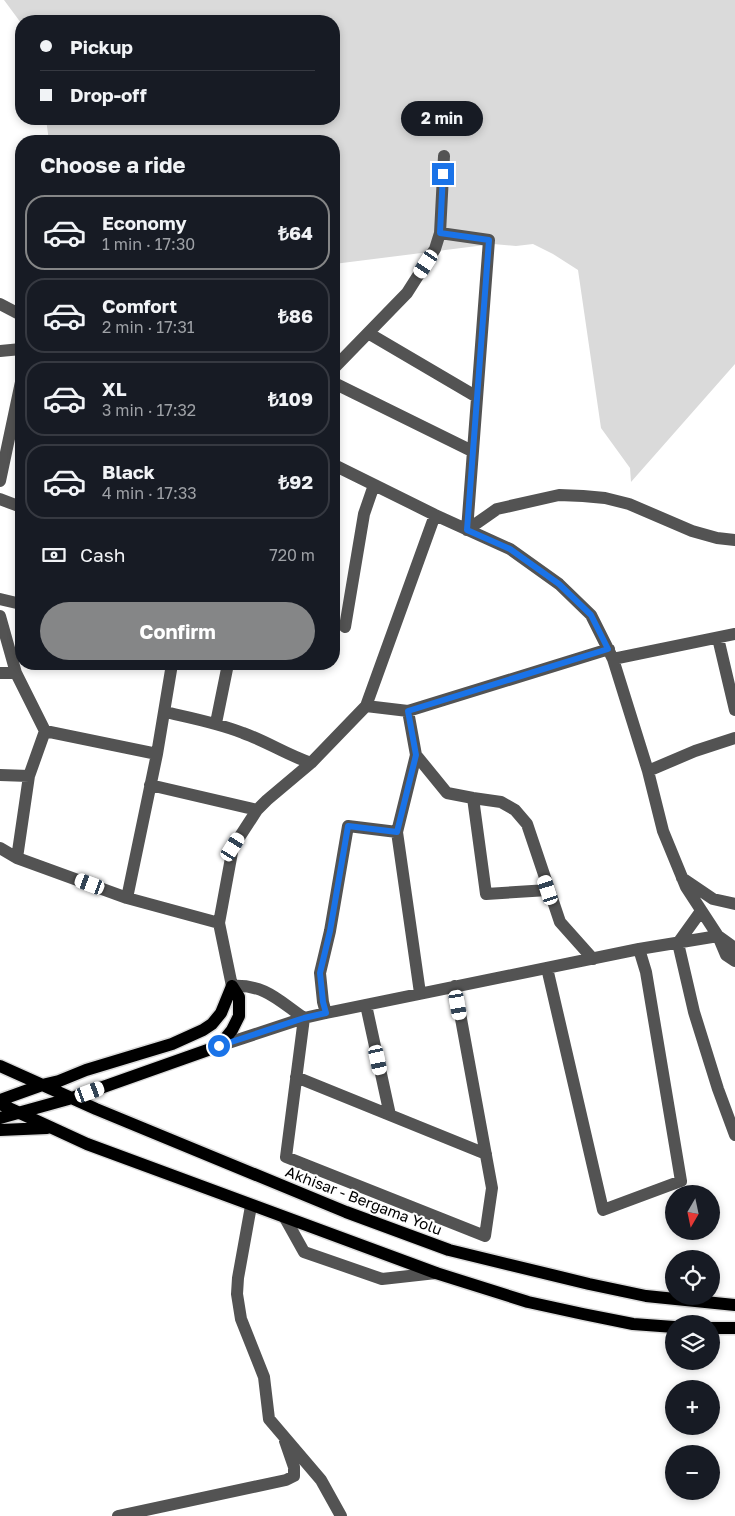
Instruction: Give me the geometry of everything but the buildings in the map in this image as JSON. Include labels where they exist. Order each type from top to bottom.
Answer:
[{"type":"main road","points":[[0,1118],[72,1098],[219,1046],[232,1030],[238,1016],[239,997],[232,986]]},
{"type":"main road","points":[[0,1100],[42,1084],[58,1081],[86,1070],[172,1044],[203,1030],[212,1024],[221,1013],[232,986]]},
{"type":"main road","name":"Akhisar - Bergama Yolu","points":[[0,1066],[104,1113],[337,1209],[449,1250],[646,1296],[735,1305]]},
{"type":"main road","points":[[0,1104],[87,1144],[436,1273],[528,1302],[634,1324],[665,1326]]},
{"type":"main road","points":[[0,1130],[54,1128]]},
{"type":"main road","points":[[720,1328],[735,1328]]},
{"type":"street","points":[[340,362],[407,292],[435,249],[440,233],[444,156]]},
{"type":"street","points":[[440,233],[489,240],[467,530]]},
{"type":"street","points":[[0,304],[15,312]]},
{"type":"street","points":[[368,333],[477,397]]},
{"type":"street","points":[[0,351],[15,350]]},
{"type":"street","points":[[340,386],[472,451]]},
{"type":"street","points":[[0,481],[15,417]]},
{"type":"street","points":[[0,420],[14,421]]},
{"type":"street","points":[[340,468],[434,515],[510,549],[559,584],[591,615],[611,654],[648,771],[663,831],[682,878],[718,936],[726,955],[735,961]]},
{"type":"street","points":[[345,627],[364,514],[374,485]]},
{"type":"street","points":[[467,530],[497,509],[559,495],[605,498],[629,504],[692,531],[717,538],[735,540]]},
{"type":"street","points":[[0,499],[15,505]]},
{"type":"street","points":[[304,1018],[263,989],[246,985],[232,986],[219,923],[233,847],[257,810],[266,800],[311,763],[366,706],[434,515]]},
{"type":"street","points":[[0,599],[15,603]]},
{"type":"street","points":[[0,616],[15,669]]},
{"type":"street","points":[[366,706],[408,711],[611,654],[735,634]]},
{"type":"street","points":[[718,638],[735,710]]},
{"type":"street","points":[[15,670],[45,731],[30,776],[17,858]]},
{"type":"street","points":[[127,898],[157,754],[171,670]]},
{"type":"street","points":[[216,723],[227,670]]},
{"type":"street","points":[[0,673],[16,673]]},
{"type":"street","points":[[408,711],[416,755],[397,832],[420,993]]},
{"type":"street","points":[[164,712],[216,723],[245,733],[295,758],[311,763]]},
{"type":"street","points":[[45,731],[157,754]]},
{"type":"street","points":[[648,771],[695,751],[735,738]]},
{"type":"street","points":[[416,755],[447,793],[501,802],[515,810],[527,824],[560,922],[593,959]]},
{"type":"street","points":[[0,774],[30,776]]},
{"type":"street","points":[[150,785],[257,810]]},
{"type":"street","points":[[472,798],[486,894],[548,890]]},
{"type":"street","points":[[326,1013],[320,973],[330,931],[348,826],[397,832]]},
{"type":"street","points":[[0,848],[17,858],[127,898],[219,923]]},
{"type":"street","points":[[682,878],[713,899],[735,904]]},
{"type":"street","points":[[701,911],[678,943],[694,1012],[718,1089],[735,1135]]},
{"type":"street","points":[[219,1046],[304,1018],[639,949],[718,936],[735,948]]},
{"type":"street","points":[[547,968],[603,1210],[681,1181],[646,972],[639,949]]},
{"type":"street","points":[[304,1018],[286,1158],[485,1236],[492,1188],[455,986]]},
{"type":"street","points":[[366,1005],[390,1115]]},
{"type":"street","points":[[296,1077],[486,1154]]},
{"type":"street","points":[[251,1206],[237,1294],[241,1319],[264,1378],[269,1419],[321,1480],[340,1516]]},
{"type":"street","points":[[285,1218],[304,1252],[382,1278],[436,1273]]},
{"type":"street","points":[[118,1516],[286,1480],[294,1476],[294,1468],[282,1434]]},
{"type":"shaded area","points":[[4,0],[735,0],[735,364],[631,482],[630,468],[601,428],[578,270],[553,254],[533,244],[516,246],[493,244],[340,263],[340,135],[48,135],[47,125],[340,125],[340,15],[15,15]]},
{"type":"route","points":[[219,1046],[304,1018],[326,1013],[320,973],[330,931],[348,826],[397,832],[416,755],[408,711],[608,649],[591,615],[559,584],[510,549],[467,530],[489,240],[440,233],[443,174]]}]
